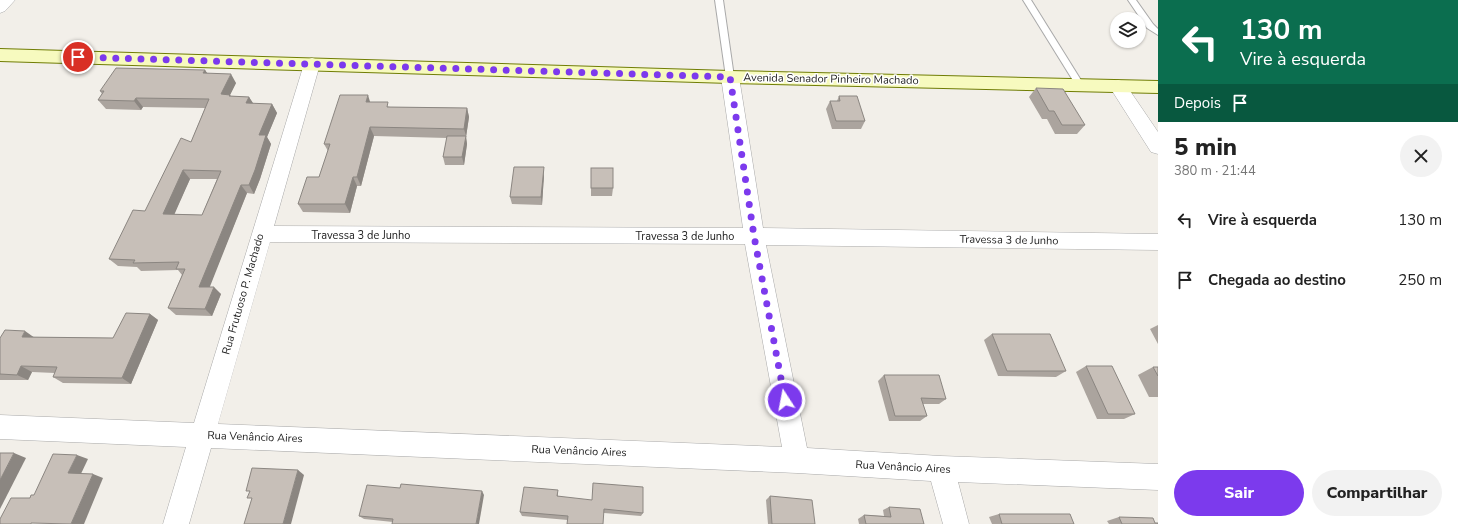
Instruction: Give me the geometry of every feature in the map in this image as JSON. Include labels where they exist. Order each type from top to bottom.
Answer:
[{"type":"street","points":[[0,8],[7,0]]},
{"type":"street","name":"Avenida Senador Pinheiro Machado","points":[[0,55],[730,77],[1158,87]]},
{"type":"street","name":"Rua Frutuoso P. Machado","points":[[176,524],[312,64]]},
{"type":"street","points":[[730,77],[754,236],[797,460]]},
{"type":"street","points":[[1118,86],[1158,147]]},
{"type":"street","name":"Travessa 3 de Junho","points":[[261,234],[754,236],[1158,242]]},
{"type":"street","name":"Rua Venâncio Aires","points":[[0,427],[797,460],[941,469],[1158,477]]},
{"type":"street","points":[[941,469],[956,524]]},
{"type":"lane","points":[[719,0],[730,77]]},
{"type":"lane","points":[[1027,0],[1080,85]]},
{"type":"lane","points":[[1132,0],[1150,26],[1158,33]]},
{"type":"building","points":[[116,68],[205,70],[203,73],[231,74],[221,94],[249,97],[246,103],[272,104],[259,135],[266,135],[255,170],[249,185],[241,185],[199,287],[214,287],[205,309],[168,308],[185,269],[176,269],[179,262],[133,263],[135,260],[109,259],[133,210],[145,211],[181,138],[191,142],[209,99],[136,98],[134,101],[98,100],[104,91],[100,91]],"holes":[[[183,170],[221,171],[202,215],[163,214]]]},
{"type":"building","points":[[1036,88],[1063,89],[1085,125],[1062,125],[1054,111],[1049,111]]},
{"type":"building","points":[[340,95],[368,95],[366,102],[388,102],[387,107],[467,108],[464,129],[370,127],[357,177],[353,177],[345,204],[298,204],[307,177],[319,177],[330,144],[324,144]]},
{"type":"building","points":[[839,96],[857,96],[865,121],[836,121],[830,101],[840,101]]},
{"type":"building","points":[[447,136],[466,136],[462,157],[443,157]]},
{"type":"building","points":[[514,167],[544,167],[541,197],[510,197]]},
{"type":"building","points":[[591,168],[613,168],[613,188],[591,188]]},
{"type":"building","points":[[126,313],[150,314],[122,378],[53,377],[57,367],[21,366],[17,375],[0,374],[0,338],[5,330],[25,331],[22,337],[113,338]]},
{"type":"building","points":[[992,334],[1050,334],[1066,371],[1007,371]]},
{"type":"building","points":[[1086,366],[1112,366],[1135,414],[1108,414]]},
{"type":"building","points":[[1153,367],[1158,367],[1158,376]]},
{"type":"building","points":[[884,375],[939,375],[946,399],[921,398],[927,416],[895,416]]},
{"type":"building","points":[[0,453],[14,453],[0,480]]},
{"type":"building","points":[[53,454],[77,455],[68,473],[93,474],[71,524],[0,524],[0,519],[11,498],[30,498],[31,495],[34,495]]},
{"type":"building","points":[[252,468],[298,470],[283,524],[244,524],[252,498],[247,498],[250,491],[246,491]]},
{"type":"building","points":[[593,483],[643,487],[643,513],[604,509],[603,524],[567,524],[568,516],[520,512],[524,487],[558,490],[557,496],[592,500]]},
{"type":"building","points":[[401,484],[482,491],[476,524],[392,524],[393,519],[359,516],[367,485],[400,488]]},
{"type":"building","points":[[770,496],[812,500],[815,524],[772,524]]},
{"type":"building","points":[[889,507],[920,509],[924,524],[866,524],[864,515],[891,517]]},
{"type":"building","points":[[999,514],[1070,514],[1074,524],[1002,524]]},
{"type":"building","points":[[1119,517],[1153,518],[1155,523],[1158,524],[1122,524]]},
{"type":"route","points":[[78,57],[730,77],[754,236],[785,400]]}]
